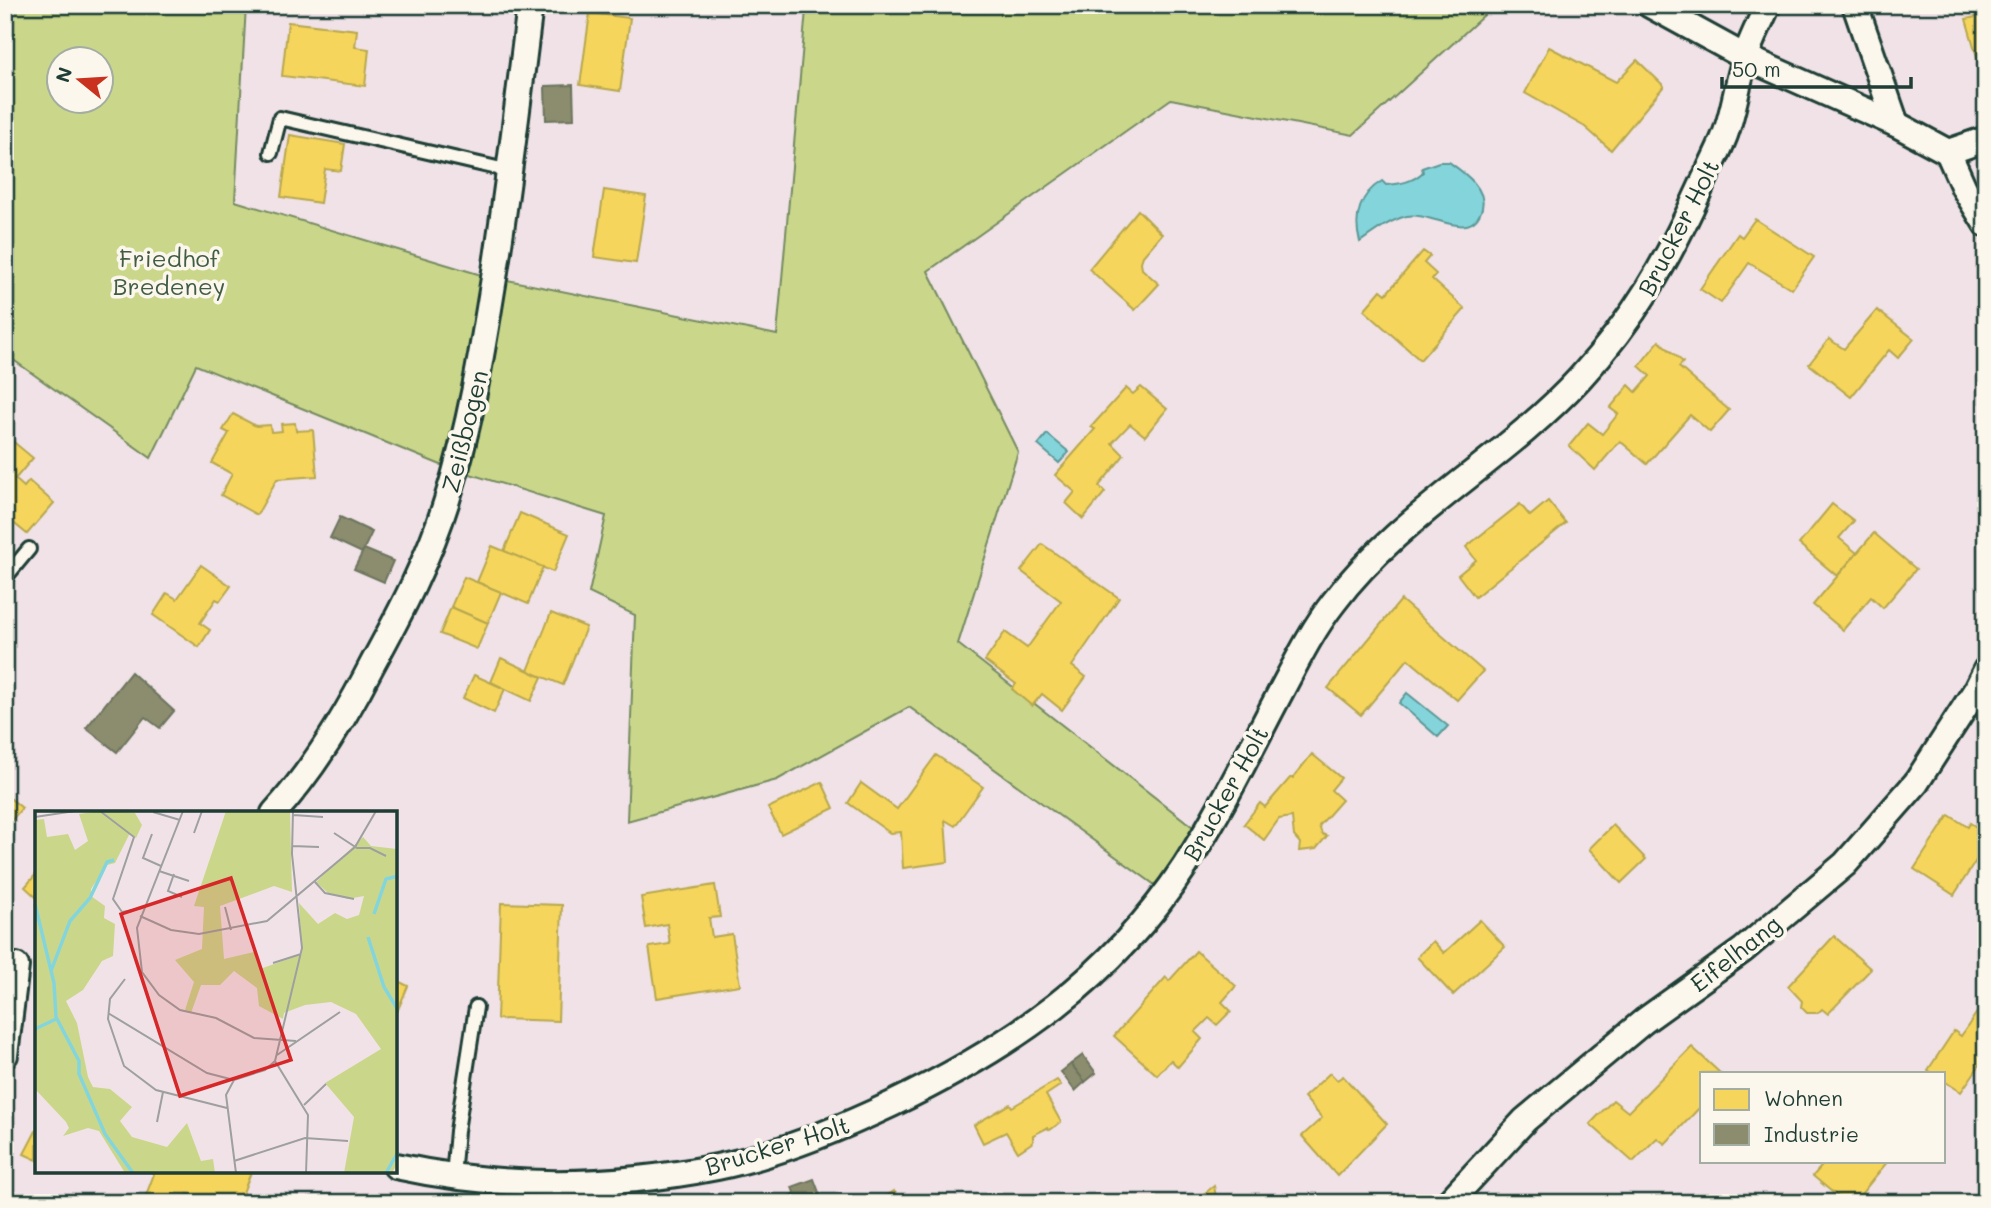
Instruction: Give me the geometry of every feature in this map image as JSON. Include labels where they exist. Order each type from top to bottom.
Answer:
[{"type":"street","name":"Zeißbogen","points":[[276,811],[344,718],[415,585],[442,513],[470,421],[510,171],[530,5]]},
{"type":"street","points":[[1650,5],[1745,57],[1896,124],[1948,152],[1964,188],[1986,225]]},
{"type":"street","name":"Brucker Holt","points":[[397,1166],[453,1177],[527,1183],[591,1183],[639,1179],[721,1166],[809,1140],[859,1120],[923,1089],[986,1055],[1038,1021],[1083,984],[1138,928],[1184,867],[1314,630],[1335,600],[1390,541],[1547,412],[1599,357],[1629,319],[1670,254],[1725,135],[1745,57],[1768,5]]},
{"type":"street","points":[[1855,5],[1896,124]]},
{"type":"street","points":[[1948,152],[1986,139]]},
{"type":"street","name":"Eifelhang","points":[[1448,1203],[1525,1120],[1644,1021],[1743,950],[1845,864],[1916,783],[1976,691],[1986,670]]},
{"type":"street","points":[[10,961],[35,981]]},
{"type":"street","points":[[5,1055],[10,961]]},
{"type":"lane","points":[[271,153],[280,118],[510,171]]},
{"type":"lane","points":[[5,578],[29,549]]},
{"type":"lane","points":[[453,1177],[457,1131],[476,1007]]},
{"type":"green space","name":"Friedhof Bredeney","points":[[5,5],[246,5],[235,201],[478,274],[777,335],[806,10],[987,12],[987,5],[1495,5],[1353,135],[1171,99],[928,271],[1018,452],[958,644],[1207,838],[1184,867],[1155,885],[909,707],[777,780],[627,821],[635,615],[589,593],[606,516],[441,465],[196,365],[151,458],[5,354]]},
{"type":"water","points":[[1439,162],[1449,162],[1477,187],[1483,201],[1477,219],[1470,224],[1460,225],[1407,216],[1388,223],[1360,242],[1358,215],[1368,192],[1382,181],[1386,185],[1411,180],[1423,172],[1422,168]]},
{"type":"water","points":[[1047,434],[1069,452],[1059,463],[1038,445]]},
{"type":"water","points":[[1407,693],[1448,726],[1438,737],[1399,703]]},
{"type":"building: Wohnen","points":[[590,13],[630,18],[620,91],[580,85]]},
{"type":"building: Wohnen","points":[[1986,15],[1986,88],[1966,19]]},
{"type":"building: Wohnen","points":[[288,22],[357,30],[355,47],[369,49],[365,86],[282,76]]},
{"type":"building: Wohnen","points":[[1549,47],[1616,82],[1637,60],[1664,86],[1611,150],[1585,127],[1525,93]]},
{"type":"building: Wohnen","points":[[290,135],[345,144],[341,171],[325,169],[320,203],[281,197]]},
{"type":"building: Wohnen","points":[[604,190],[646,196],[636,263],[594,257]]},
{"type":"building: Wohnen","points":[[1138,210],[1162,234],[1141,262],[1142,269],[1159,284],[1135,310],[1089,269]]},
{"type":"building: Wohnen","points":[[1755,219],[1814,257],[1792,289],[1749,263],[1721,303],[1700,289],[1738,234],[1742,237]]},
{"type":"building: Wohnen","points":[[1423,251],[1430,256],[1424,263],[1436,274],[1432,279],[1465,309],[1420,360],[1364,310],[1381,290],[1386,294]]},
{"type":"building: Wohnen","points":[[1877,310],[1914,339],[1898,358],[1889,350],[1851,397],[1809,364],[1829,339],[1844,349]]},
{"type":"building: Wohnen","points":[[1659,341],[1683,362],[1679,367],[1729,410],[1710,432],[1690,415],[1647,464],[1620,441],[1595,470],[1569,446],[1588,423],[1602,434],[1618,414],[1610,408],[1629,385],[1636,392],[1650,376],[1639,366]]},
{"type":"building: Wohnen","points":[[1141,387],[1167,409],[1145,436],[1130,424],[1112,443],[1124,455],[1099,486],[1105,492],[1083,519],[1066,503],[1075,492],[1055,475],[1095,429],[1091,427],[1126,388],[1133,394]]},
{"type":"building: Wohnen","points":[[233,414],[256,426],[270,425],[271,432],[282,431],[281,424],[295,423],[296,431],[313,430],[317,476],[277,479],[257,515],[221,495],[232,474],[212,463],[229,433],[223,430]]},
{"type":"building: Wohnen","points":[[10,439],[33,458],[15,479],[24,487],[29,481],[54,503],[27,534],[5,516],[5,445]]},
{"type":"building: Wohnen","points":[[1548,501],[1566,523],[1475,597],[1458,575],[1476,560],[1466,547],[1520,504],[1530,516]]},
{"type":"building: Wohnen","points":[[1832,504],[1854,521],[1839,538],[1857,553],[1837,576],[1799,544]]},
{"type":"building: Wohnen","points":[[520,513],[569,534],[553,572],[504,551]]},
{"type":"building: Wohnen","points":[[1874,533],[1916,569],[1883,608],[1871,597],[1843,630],[1813,605]]},
{"type":"building: Wohnen","points":[[1042,544],[1119,598],[1072,666],[1086,677],[1062,710],[1042,694],[1032,706],[1012,689],[1016,684],[985,661],[1005,632],[1027,648],[1061,601],[1021,571]]},
{"type":"building: Wohnen","points":[[492,546],[543,567],[528,604],[477,582]]},
{"type":"building: Wohnen","points":[[201,565],[231,586],[220,601],[216,599],[200,623],[210,630],[199,647],[153,615],[167,593],[177,599]]},
{"type":"building: Wohnen","points":[[464,577],[501,592],[488,623],[451,607]]},
{"type":"building: Wohnen","points":[[1401,600],[1483,671],[1457,700],[1408,659],[1361,715],[1328,688]]},
{"type":"building: Wohnen","points":[[451,607],[488,623],[477,649],[440,634]]},
{"type":"building: Wohnen","points":[[551,613],[586,627],[563,685],[528,671]]},
{"type":"building: Wohnen","points":[[501,658],[542,677],[531,701],[491,682]]},
{"type":"building: Wohnen","points":[[474,675],[505,689],[494,713],[463,698]]},
{"type":"building: Wohnen","points":[[1312,754],[1341,778],[1331,790],[1342,800],[1319,826],[1322,834],[1327,836],[1316,849],[1299,851],[1300,843],[1294,836],[1292,817],[1279,819],[1264,840],[1244,824],[1260,803],[1265,807]]},
{"type":"building: Wohnen","points":[[936,755],[983,787],[955,826],[945,820],[948,862],[903,868],[901,832],[890,833],[848,803],[861,783],[897,809]]},
{"type":"building: Wohnen","points":[[822,782],[834,808],[781,834],[768,808]]},
{"type":"building: Wohnen","points":[[5,794],[22,808],[5,828]]},
{"type":"building: Wohnen","points":[[1949,815],[1968,827],[1970,823],[1986,833],[1986,845],[1954,895],[1914,869]]},
{"type":"building: Wohnen","points":[[1613,825],[1646,859],[1621,883],[1589,849]]},
{"type":"building: Wohnen","points":[[35,875],[35,896],[25,887]]},
{"type":"building: Wohnen","points":[[715,885],[720,917],[709,918],[712,937],[732,934],[740,985],[657,998],[649,947],[670,944],[667,924],[646,928],[641,897]]},
{"type":"building: Wohnen","points":[[501,903],[562,905],[558,1021],[497,1019]]},
{"type":"building: Wohnen","points":[[1480,920],[1505,947],[1453,995],[1417,957],[1433,941],[1444,953]]},
{"type":"building: Wohnen","points":[[1834,936],[1871,969],[1828,1014],[1822,1009],[1818,1013],[1807,1013],[1801,1007],[1802,1001],[1788,986]]},
{"type":"building: Wohnen","points":[[1196,951],[1236,986],[1222,1002],[1231,1011],[1217,1025],[1209,1018],[1195,1032],[1202,1039],[1178,1067],[1171,1060],[1157,1075],[1114,1036],[1166,977],[1169,981]]},
{"type":"building: Wohnen","points":[[397,980],[408,986],[397,1012]]},
{"type":"building: Wohnen","points":[[1986,999],[1986,1056],[1961,1092],[1946,1082],[1946,1072],[1928,1070],[1954,1031],[1961,1036]]},
{"type":"building: Wohnen","points":[[1692,1047],[1719,1072],[1700,1072],[1700,1107],[1665,1144],[1657,1138],[1633,1162],[1590,1124],[1613,1100],[1628,1112]]},
{"type":"building: Wohnen","points":[[1330,1073],[1337,1080],[1343,1076],[1387,1124],[1337,1176],[1302,1136],[1322,1118],[1304,1097]]},
{"type":"building: Wohnen","points":[[1057,1080],[1061,1085],[1046,1095],[1061,1122],[1050,1130],[1047,1128],[1033,1135],[1033,1142],[1018,1152],[1006,1132],[983,1143],[974,1125],[1010,1104],[1012,1107]]},
{"type":"building: Wohnen","points":[[35,1133],[35,1159],[24,1154]]},
{"type":"building: Wohnen","points":[[1825,1162],[1887,1162],[1854,1203],[1845,1203],[1813,1176]]},
{"type":"building: Wohnen","points":[[251,1173],[239,1203],[211,1203],[188,1194],[184,1203],[143,1203],[154,1174]]},
{"type":"building: Wohnen","points":[[1214,1186],[1217,1203],[1192,1203]]},
{"type":"building: Wohnen","points":[[894,1191],[901,1203],[877,1203]]},
{"type":"building: Industrie","points":[[573,85],[574,119],[546,120],[545,86]]},
{"type":"building: Industrie","points":[[340,517],[372,532],[362,553],[330,538]]},
{"type":"building: Industrie","points":[[364,549],[393,561],[384,582],[354,569]]},
{"type":"building: Industrie","points":[[131,672],[174,711],[160,728],[145,717],[117,752],[86,728]]},
{"type":"building: Industrie","points":[[1083,1055],[1096,1073],[1085,1082],[1071,1064]]},
{"type":"building: Industrie","points":[[1071,1064],[1085,1082],[1075,1091],[1061,1072]]},
{"type":"building: Industrie","points":[[814,1179],[823,1203],[798,1203],[792,1187]]},
{"type":"building: Industrie","points":[[794,1194],[798,1203],[773,1203]]}]
